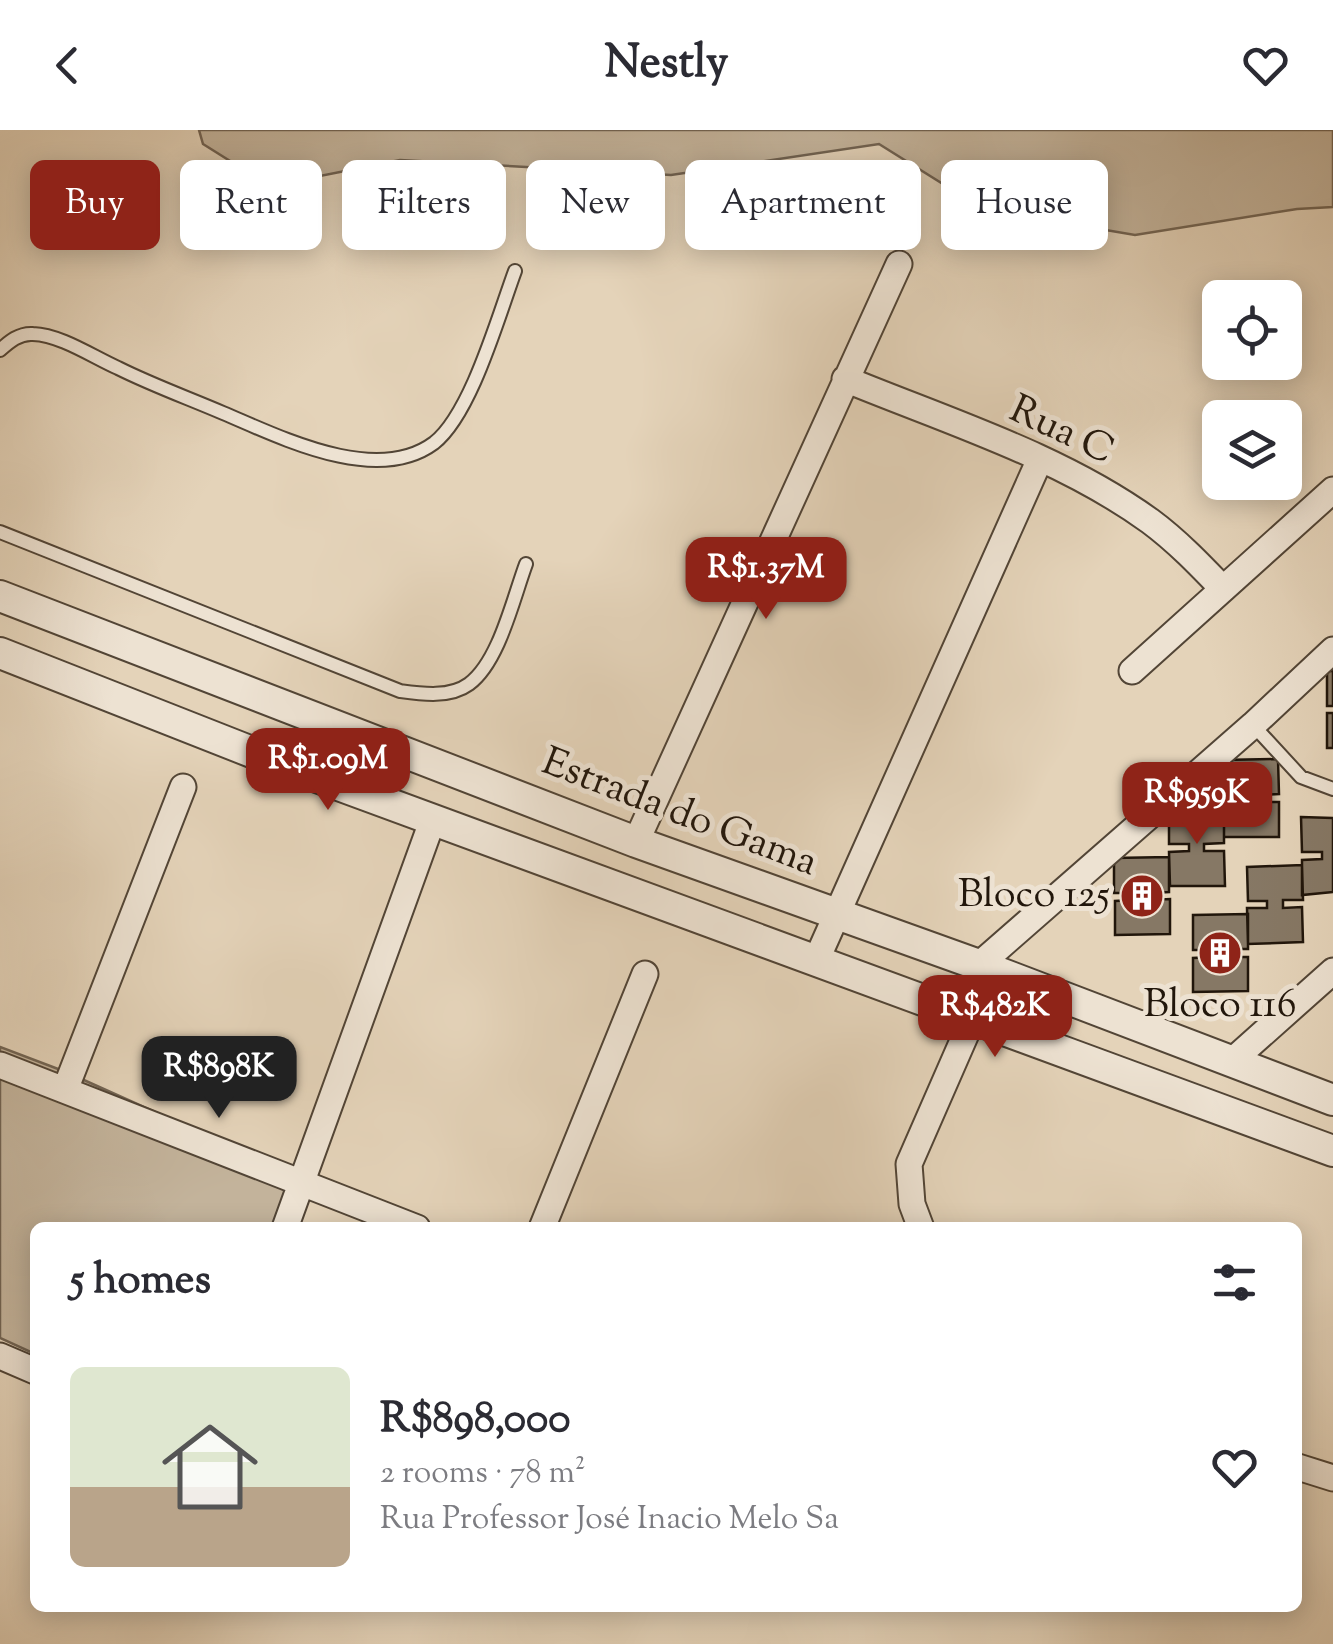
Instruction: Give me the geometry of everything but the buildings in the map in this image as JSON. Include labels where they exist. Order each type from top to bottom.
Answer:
[{"type":"street","points":[[636,842],[899,264]]},
{"type":"street","name":"Rua C","points":[[845,379],[1040,460],[1108,494],[1178,543],[1223,589]]},
{"type":"street","points":[[816,961],[1040,460]]},
{"type":"street","points":[[1132,671],[1333,490]]},
{"type":"street","name":"Estrada do Gama","points":[[0,596],[636,842],[979,965],[1333,1100]]},
{"type":"street","points":[[979,965],[1333,650]]},
{"type":"street","points":[[0,653],[210,737],[1333,1150]]},
{"type":"street","points":[[65,1090],[183,787]]},
{"type":"street","points":[[287,1222],[433,820]]},
{"type":"street","points":[[1232,1061],[1333,971]]},
{"type":"street","points":[[544,1222],[644,974]]},
{"type":"street","points":[[919,1222],[912,1204],[909,1164],[972,1020]]},
{"type":"street","points":[[0,1065],[403,1222]]},
{"type":"street","points":[[0,1356],[30,1369]]},
{"type":"street","points":[[1302,1468],[1333,1478]]},
{"type":"lane","points":[[0,350],[21,335],[35,334],[60,341],[318,452],[358,459],[407,456],[434,442],[454,421],[515,272]]},
{"type":"lane","points":[[0,532],[400,691],[431,695],[467,686],[484,669],[526,564]]},
{"type":"lane","points":[[1253,725],[1301,777],[1333,788]]},
{"type":"shaded area","points":[[199,130],[1333,130],[1333,207],[1297,209],[1135,235],[1108,230],[1108,160],[941,160],[941,183],[921,170],[921,160],[905,160],[879,144],[772,160],[685,160],[685,173],[671,175],[665,175],[665,160],[526,160],[526,167],[506,166],[506,160],[342,160],[342,172],[322,176],[322,160],[229,160],[203,144]]},
{"type":"shaded area","points":[[0,1047],[66,1072],[302,1178],[283,1222],[30,1222],[30,1352],[0,1338]]},
{"type":"place","name":"Bloco 125","points":[[1142,896]]},
{"type":"place","name":"Bloco 116","points":[[1220,953]]}]
